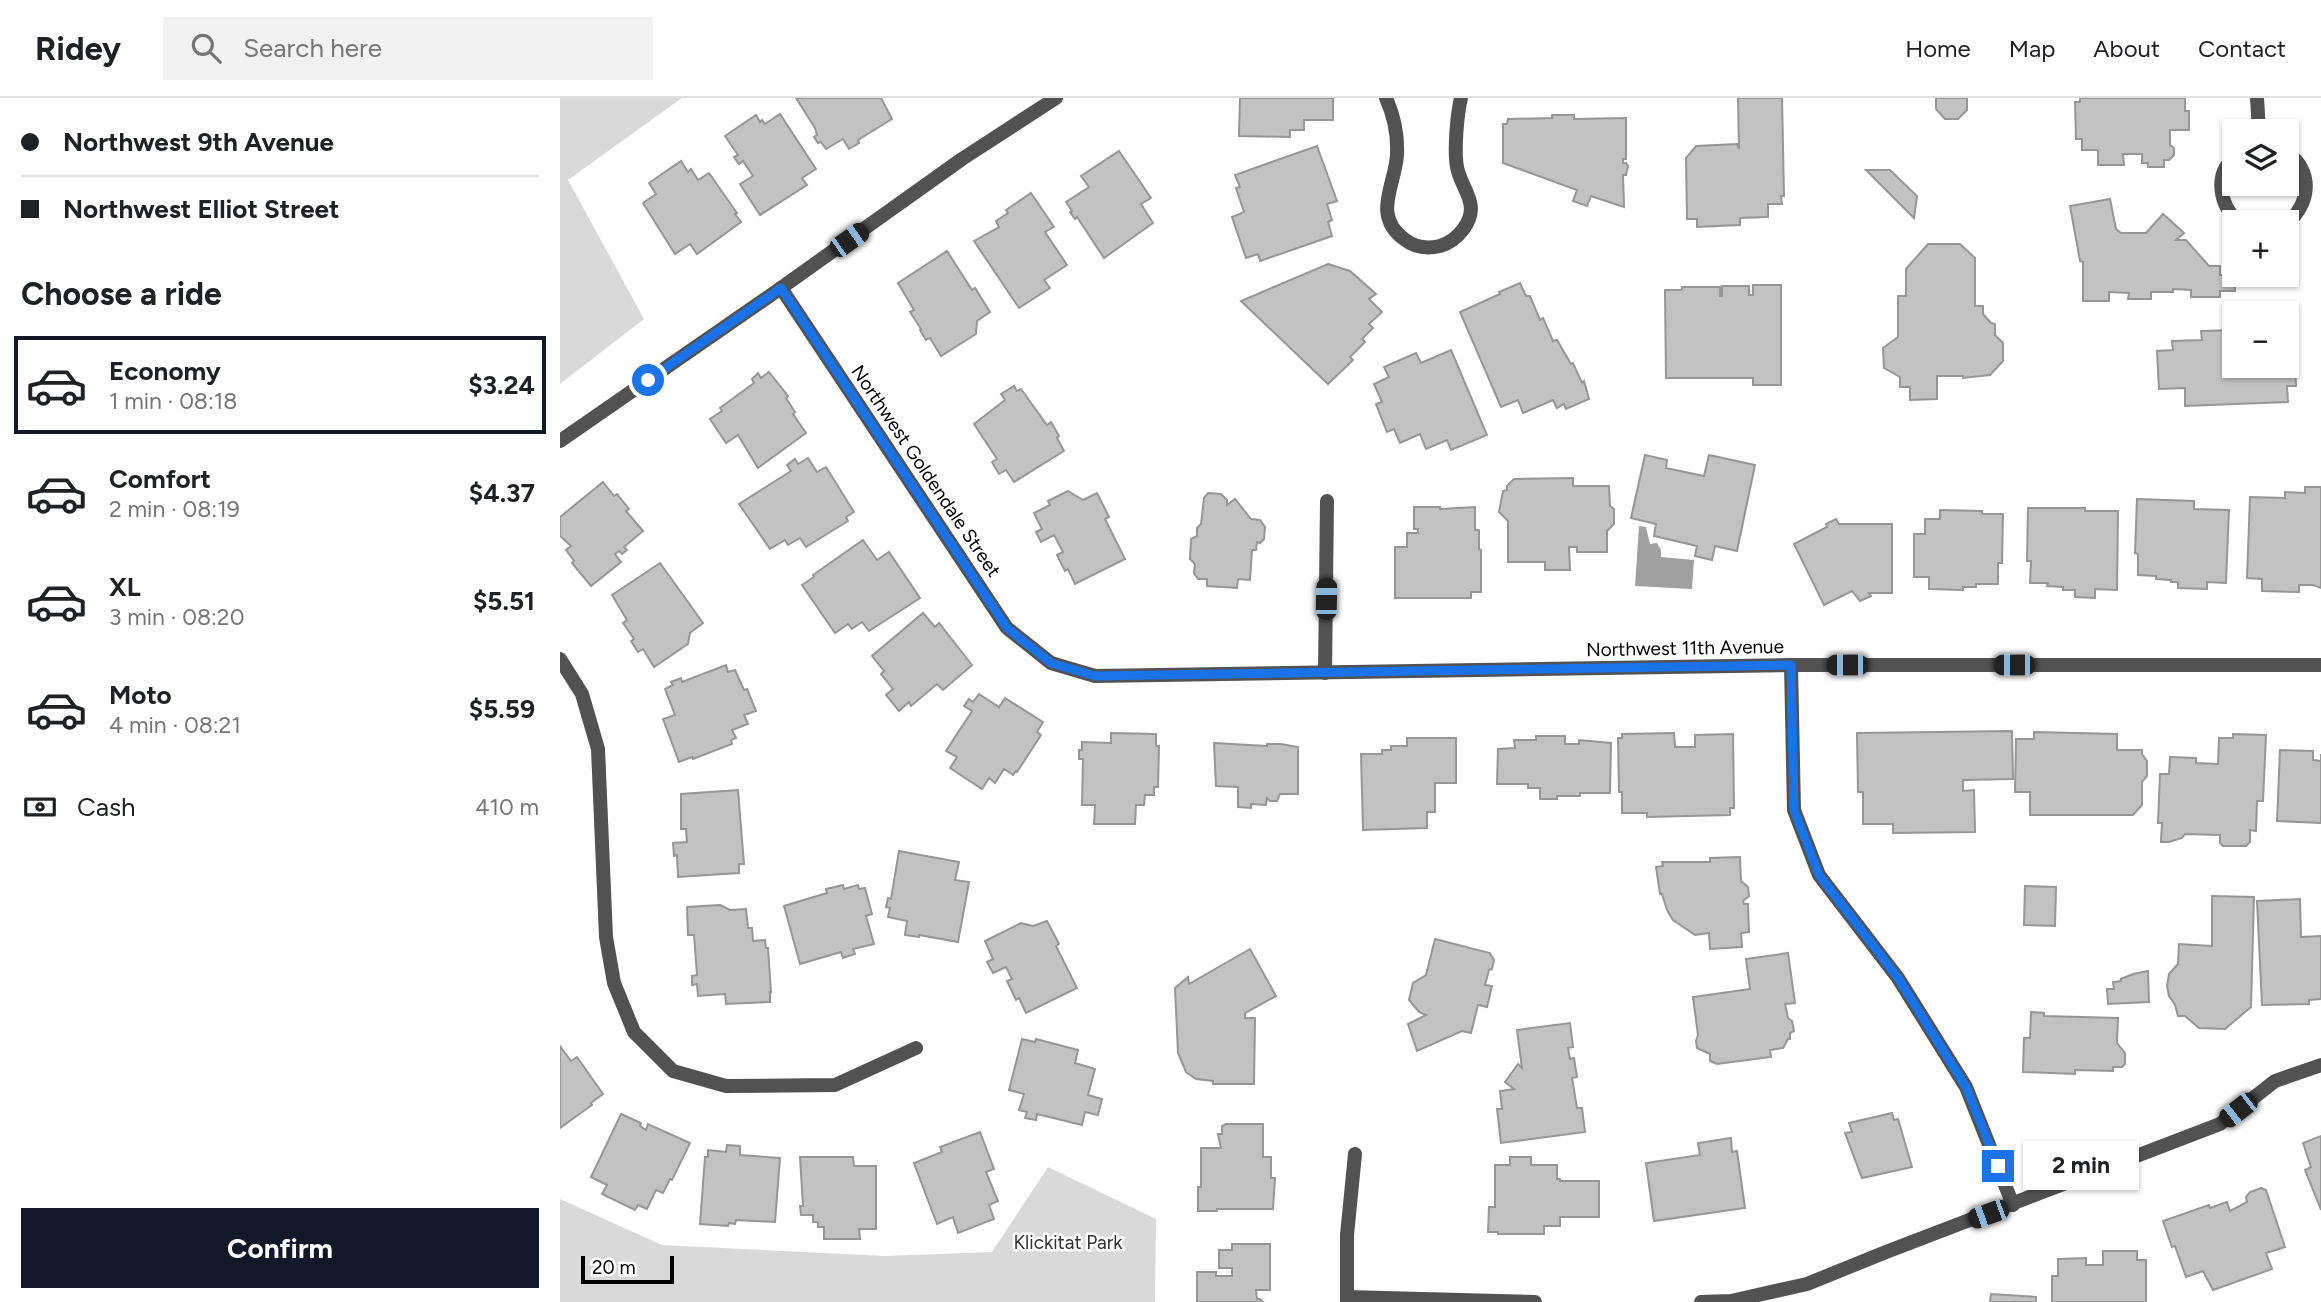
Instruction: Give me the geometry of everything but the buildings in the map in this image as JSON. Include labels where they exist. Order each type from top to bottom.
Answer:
[{"type":"street","points":[[560,441],[962,159],[1056,98]]},
{"type":"street","points":[[1387,98],[1394,117],[1397,157],[1387,209],[1390,223],[1398,235],[1424,248],[1438,247],[1451,241],[1462,232],[1469,219],[1472,205],[1457,167],[1458,113],[1461,98]]},
{"type":"street","points":[[2257,98],[2258,119]]},
{"type":"street","points":[[2299,164],[2306,183],[2305,200],[2299,211]]},
{"type":"street","points":[[2222,175],[2222,196]]},
{"type":"street","name":"Northwest Goldendale Street","points":[[781,288],[1007,628],[1051,663]]},
{"type":"street","points":[[1325,673],[1327,501]]},
{"type":"street","points":[[560,659],[582,694],[598,749],[606,937],[614,982],[634,1032],[673,1071],[726,1086],[835,1085],[916,1048]]},
{"type":"street","name":"Northwest 11th Avenue","points":[[1051,663],[1095,676],[1791,665],[2321,665]]},
{"type":"street","points":[[1791,665],[1794,810],[1819,875],[1898,978],[1966,1087],[2013,1205]]},
{"type":"street","points":[[1701,1302],[1731,1301],[1807,1284],[2220,1124],[2275,1081],[2321,1065]]},
{"type":"street","points":[[1355,1154],[1347,1235],[1347,1300],[1535,1302]]},
{"type":"green space","points":[[560,98],[682,98],[568,180],[644,319],[560,384]]},
{"type":"green space","name":"Klickitat Park","points":[[1048,1167],[1156,1219],[1155,1302],[560,1302],[560,1199],[662,1245],[885,1256],[992,1252]]},
{"type":"shaded area","points":[[1639,526],[1646,527],[1650,544],[1657,543],[1661,557],[1694,560],[1692,589],[1635,586]]},
{"type":"route","points":[[648,380],[781,288],[1007,628],[1051,663],[1095,676],[1791,665],[1794,810],[1819,875],[1898,978],[1966,1087],[1998,1166]]}]
